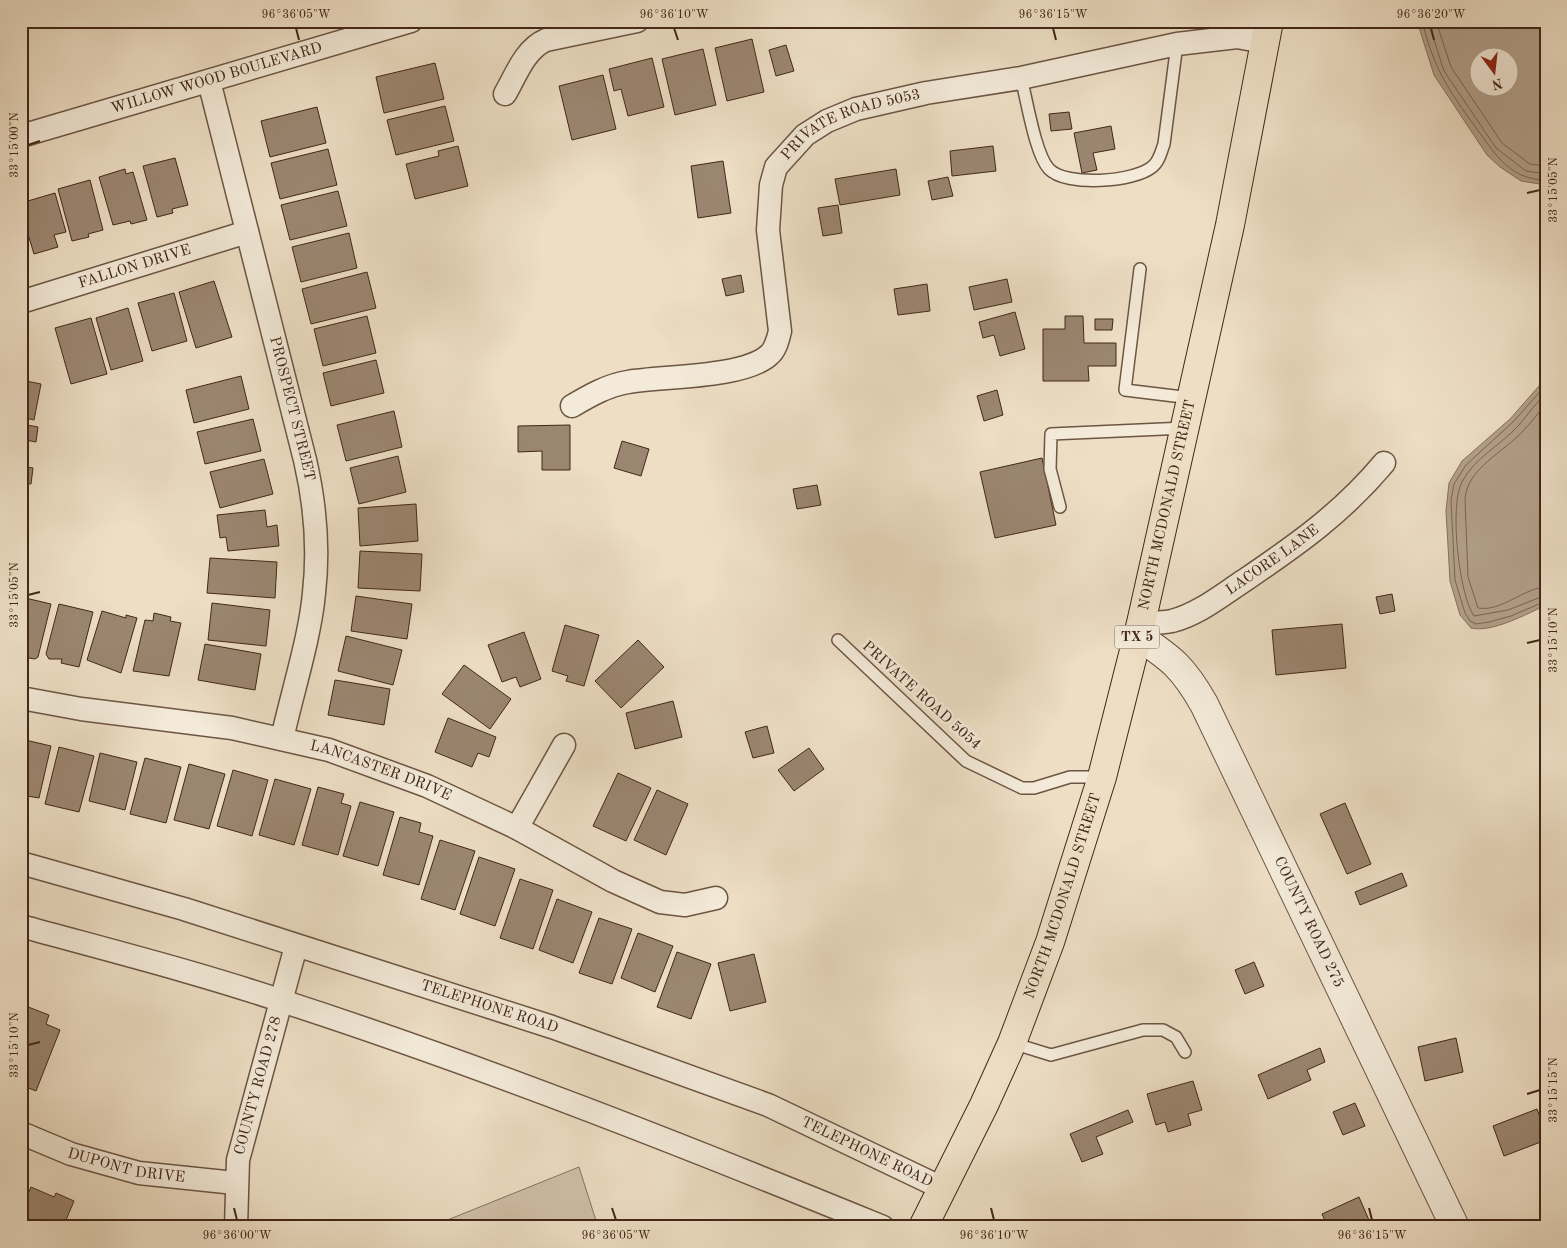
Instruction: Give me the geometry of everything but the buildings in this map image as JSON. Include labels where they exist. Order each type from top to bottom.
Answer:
[{"type":"main road","name":"NORTH MCDONALD STREET","points":[[923,1227],[984,1105],[1012,1043],[1050,942],[1102,777],[1140,630],[1230,225],[1266,32]]},
{"type":"street","name":"WILLOW WOOD BOULEVARD","points":[[21,136],[412,21]]},
{"type":"street","points":[[505,94],[528,53],[537,44],[546,40],[637,21]]},
{"type":"street","name":"PRIVATE ROAD 5053","points":[[572,406],[590,396],[626,382],[737,369],[757,363],[769,355],[776,345],[780,331],[768,230],[771,185],[776,167],[805,135],[826,121],[856,109],[926,93],[1021,78],[1177,44],[1266,32]]},
{"type":"street","name":"PROSPECT STREET","points":[[209,81],[305,460],[313,502],[316,557],[314,595],[282,739]]},
{"type":"street","name":"FALLON DRIVE","points":[[21,302],[247,232]]},
{"type":"street","name":"LACORE LANE","points":[[1140,630],[1192,614],[1215,600],[1325,524],[1348,504],[1384,463]]},
{"type":"street","name":"COUNTY ROAD 275","points":[[1140,630],[1182,669],[1204,704],[1455,1227]]},
{"type":"street","name":"LANCASTER DRIVE","points":[[21,698],[81,709],[232,728],[329,750],[404,776],[517,828],[612,881],[660,902],[685,905],[716,898]]},
{"type":"street","points":[[517,828],[564,745]]},
{"type":"street","name":"TELEPHONE ROAD","points":[[21,863],[184,909],[552,1027],[768,1104],[942,1188]]},
{"type":"street","points":[[21,926],[281,1000],[461,1063],[678,1144],[883,1227]]},
{"type":"street","name":"COUNTY ROAD 278","points":[[236,1227],[235,1183],[244,1134],[296,946]]},
{"type":"street","name":"DUPONT DRIVE","points":[[21,1133],[71,1154],[129,1170],[235,1183]]},
{"type":"lane","points":[[1021,78],[1040,152],[1049,169],[1060,177],[1074,180],[1115,179],[1139,174],[1155,164],[1164,144],[1177,44]]},
{"type":"lane","points":[[1140,269],[1126,390],[1191,398]]},
{"type":"lane","points":[[1060,507],[1050,469],[1051,434],[1185,428]]},
{"type":"lane","name":"PRIVATE ROAD 5054","points":[[838,640],[966,761],[1022,788],[1034,788],[1070,778],[1102,777]]},
{"type":"lane","points":[[1012,1043],[1051,1055],[1142,1030],[1163,1030],[1176,1038],[1185,1052]]},
{"type":"shaded area","points":[[579,1167],[598,1227],[430,1227]]},
{"type":"water","points":[[1417,21],[1546,21],[1546,185],[1521,181],[1500,167],[1487,155],[1434,75]]},
{"type":"water","points":[[1546,378],[1546,605],[1499,625],[1489,628],[1471,628],[1460,615],[1450,581],[1446,511],[1449,483],[1462,461],[1510,419]]}]
